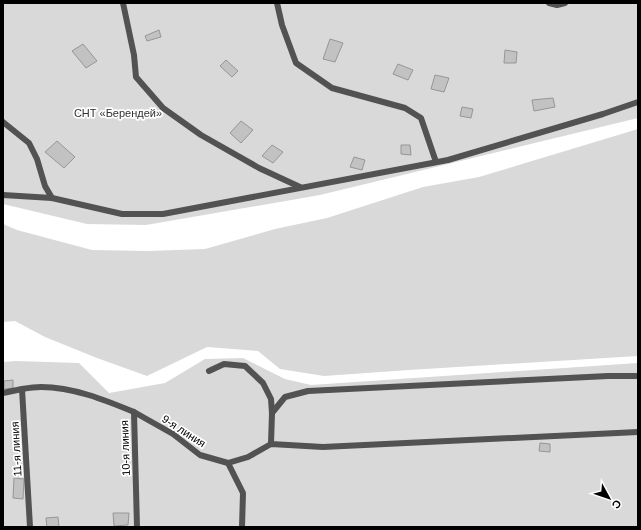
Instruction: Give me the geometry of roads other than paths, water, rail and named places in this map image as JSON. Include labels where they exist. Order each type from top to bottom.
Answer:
[{"type":"lane","points":[[123,3],[134,55],[136,76],[163,108],[201,135],[259,168],[300,187]]},
{"type":"lane","points":[[278,3],[282,25],[296,63],[332,88],[405,108],[421,118],[436,162]]},
{"type":"lane","points":[[549,3],[557,5],[565,3]]},
{"type":"lane","points":[[3,196],[52,198],[122,214],[163,214],[436,162],[602,114],[638,102]]},
{"type":"lane","points":[[3,122],[29,143],[37,159],[45,186],[52,198]]},
{"type":"lane","points":[[209,371],[224,364],[244,366],[263,383],[271,399],[272,413],[270,444]]},
{"type":"lane","points":[[272,413],[285,397],[308,391],[608,376],[638,376]]},
{"type":"lane","name":"10-я линия","points":[[22,389],[41,387],[72,390],[134,412],[137,527]]},
{"type":"lane","points":[[3,392],[22,389]]},
{"type":"lane","name":"11-я линия","points":[[22,389],[30,527]]},
{"type":"lane","name":"9-я линия","points":[[134,412],[173,434],[200,455],[228,463]]},
{"type":"lane","points":[[242,527],[243,493],[228,463],[248,457],[270,444],[323,447],[638,432]]},
{"type":"park label","name":"СНТ «Берендей»","points":[[118,113]]}]
